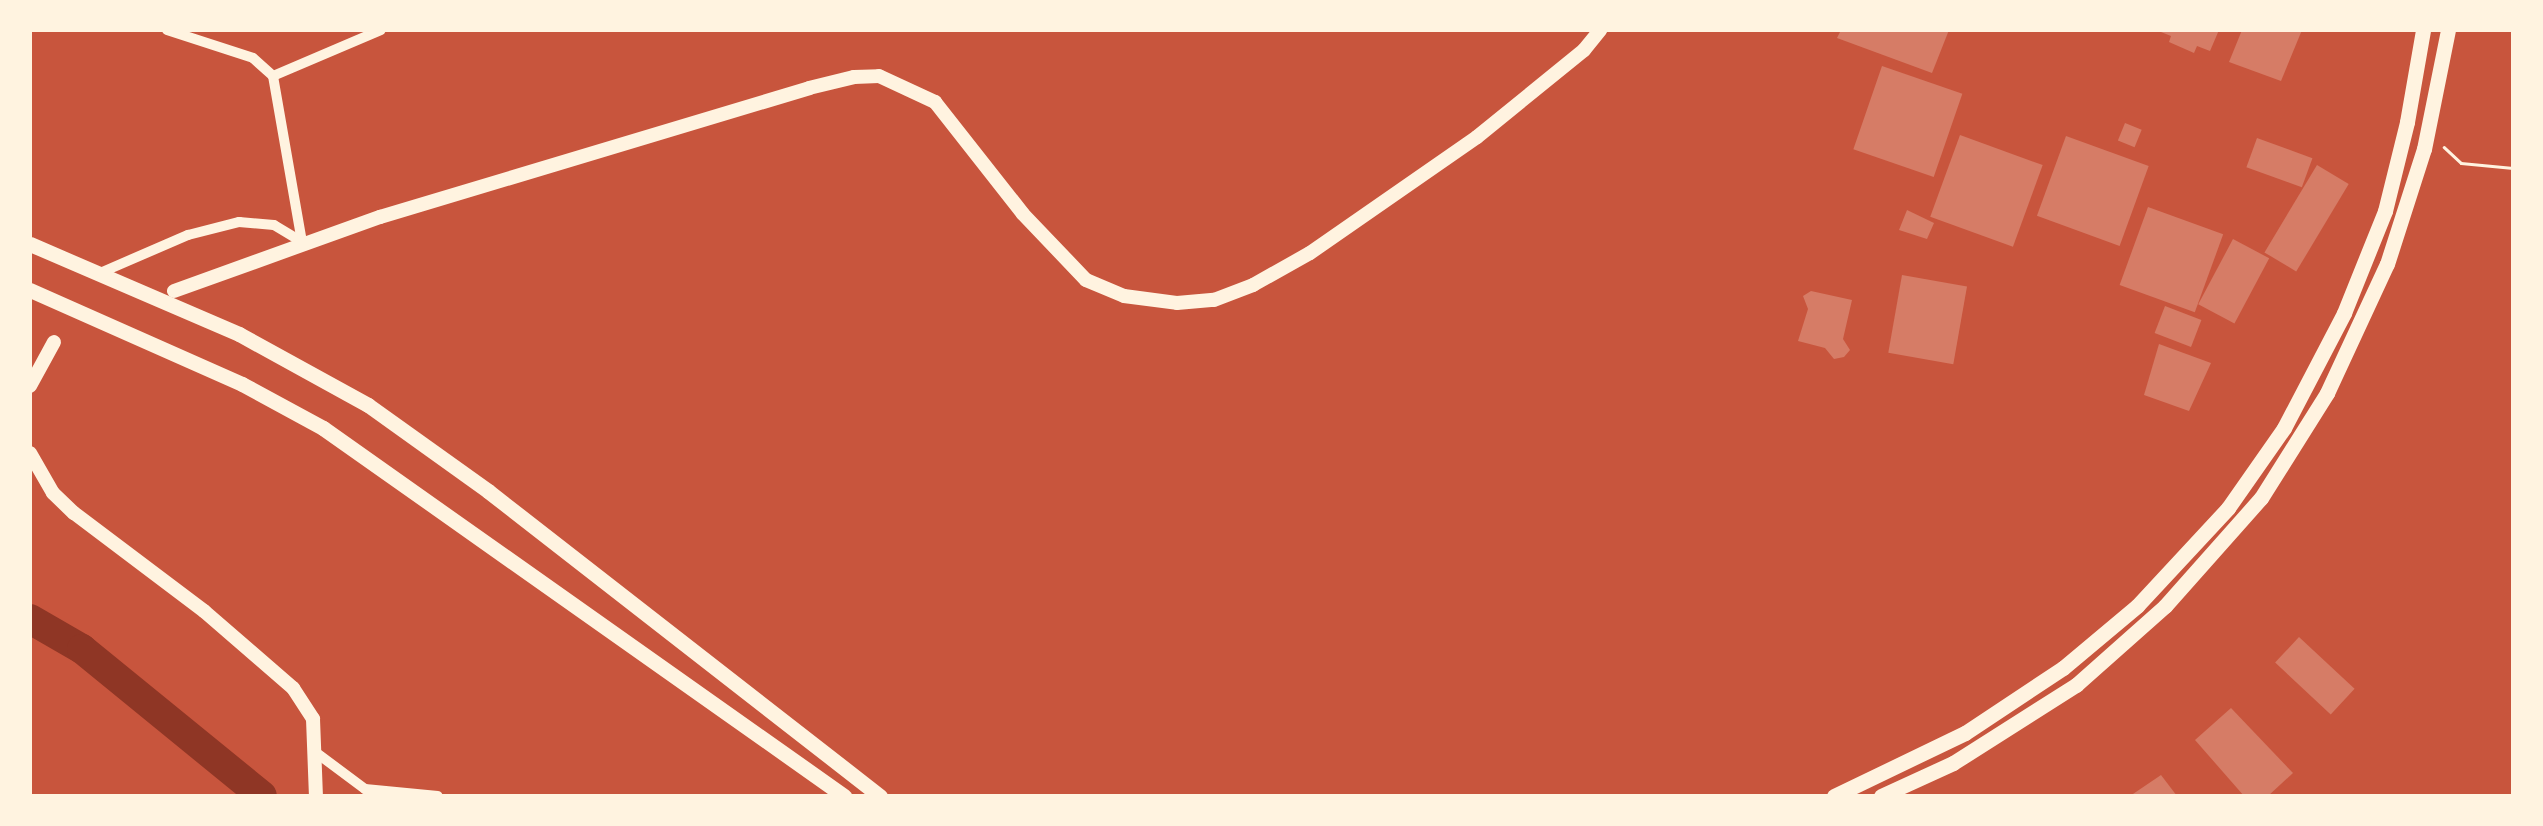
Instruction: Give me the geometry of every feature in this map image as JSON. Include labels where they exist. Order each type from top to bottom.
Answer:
[{"type":"highway","points":[[1834,796],[1965,733],[2063,668],[2137,606],[2228,508],[2284,428],[2350,298],[2385,210],[2408,122],[2423,30]]},
{"type":"highway","points":[[1882,796],[1954,762],[2076,685],[2164,606],[2230,535],[2295,448],[2353,344],[2393,247],[2428,132],[2448,30]]},
{"type":"highway","points":[[30,244],[290,359],[417,438],[880,796]]},
{"type":"highway","points":[[30,290],[242,384],[323,428],[844,796]]},
{"type":"main road","points":[[174,291],[302,242],[809,88],[854,77],[880,76],[935,102],[1023,214],[1086,280],[1124,296],[1197,303],[1253,286],[1310,254],[1477,136],[1584,50],[1600,30]]},
{"type":"main road","points":[[30,386],[54,342]]},
{"type":"main road","points":[[30,452],[53,493],[74,513],[204,611],[293,688],[314,719],[317,791]]},
{"type":"street","points":[[167,30],[253,58],[273,76],[280,94],[289,187],[302,242]]},
{"type":"street","points":[[273,76],[381,30]]},
{"type":"street","points":[[100,273],[188,235],[239,222],[274,224],[302,242]]},
{"type":"street","points":[[318,754],[365,789],[438,796]]},
{"type":"path","points":[[2428,132],[2460,163],[2513,168]]},
{"type":"building","points":[[1841,30],[1949,30],[1932,73],[1837,38]]},
{"type":"building","points":[[2156,30],[2219,30],[2210,51],[2197,46],[2194,53],[2169,42],[2171,36]]},
{"type":"building","points":[[2242,30],[2302,30],[2281,81],[2229,62]]},
{"type":"building","points":[[1882,66],[1962,94],[1934,177],[1853,149]]},
{"type":"building","points":[[2125,123],[2142,130],[2135,147],[2118,141]]},
{"type":"building","points":[[1960,135],[2043,165],[2013,247],[1930,217]]},
{"type":"building","points":[[2066,136],[2149,166],[2120,246],[2037,216]]},
{"type":"building","points":[[2257,138],[2312,158],[2302,187],[2246,167]]},
{"type":"building","points":[[2317,165],[2349,184],[2296,271],[2264,252]]},
{"type":"building","points":[[2148,207],[2223,234],[2195,312],[2120,285]]},
{"type":"building","points":[[1907,210],[1934,223],[1927,239],[1899,230]]},
{"type":"building","points":[[2233,239],[2269,258],[2234,324],[2198,304]]},
{"type":"building","points":[[1902,275],[1967,286],[1953,364],[1888,353]]},
{"type":"building","points":[[1811,291],[1852,300],[1843,339],[1850,350],[1844,357],[1834,359],[1825,348],[1798,341],[1808,309],[1803,296]]},
{"type":"building","points":[[2165,306],[2201,320],[2191,347],[2155,333]]},
{"type":"building","points":[[2159,344],[2211,363],[2189,411],[2144,395]]},
{"type":"building","points":[[2299,637],[2355,689],[2331,714],[2275,663]]},
{"type":"building","points":[[2231,708],[2293,773],[2268,796],[2244,796],[2195,740]]},
{"type":"building","points":[[2161,775],[2177,796],[2130,796]]},
{"type":"waterway","points":[[30,619],[82,649],[262,796]]}]
